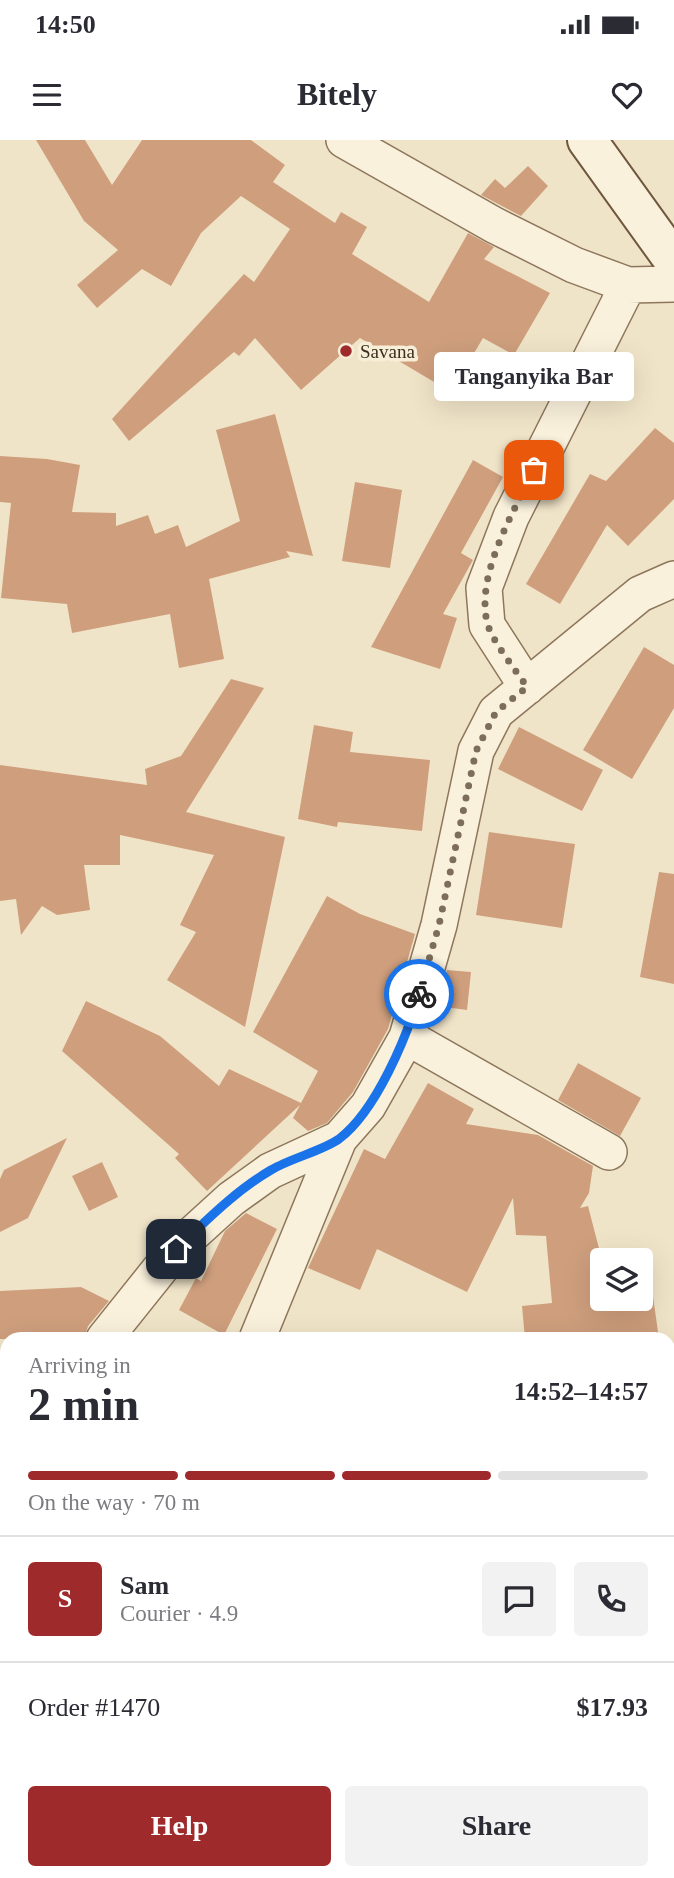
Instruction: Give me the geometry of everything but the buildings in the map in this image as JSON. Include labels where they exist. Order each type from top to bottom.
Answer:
[{"type":"street","points":[[344,140],[494,225],[574,265],[628,285]]},
{"type":"street","points":[[527,687],[487,625],[484,588],[511,517],[628,285],[673,264],[587,140]]},
{"type":"street","points":[[260,1332],[339,1139],[368,1106],[407,1037],[439,925],[476,751],[496,712],[640,594],[674,579]]},
{"type":"street","points":[[407,1037],[608,1152]]},
{"type":"street","points":[[110,1332],[176,1249],[231,1199],[270,1171],[339,1139]]},
{"type":"way so far","points":[[419,994],[439,925],[476,751],[496,712],[527,687],[487,625],[484,588],[511,517],[534,470]]},
{"type":"place","name":"Savana","points":[[346,351]]},
{"type":"place","name":"Tanganyika Bar","points":[[534,470]]},
{"type":"route","points":[[176,1249],[231,1199],[270,1171],[339,1139],[368,1106],[393,1064],[407,1037],[419,994]]}]
